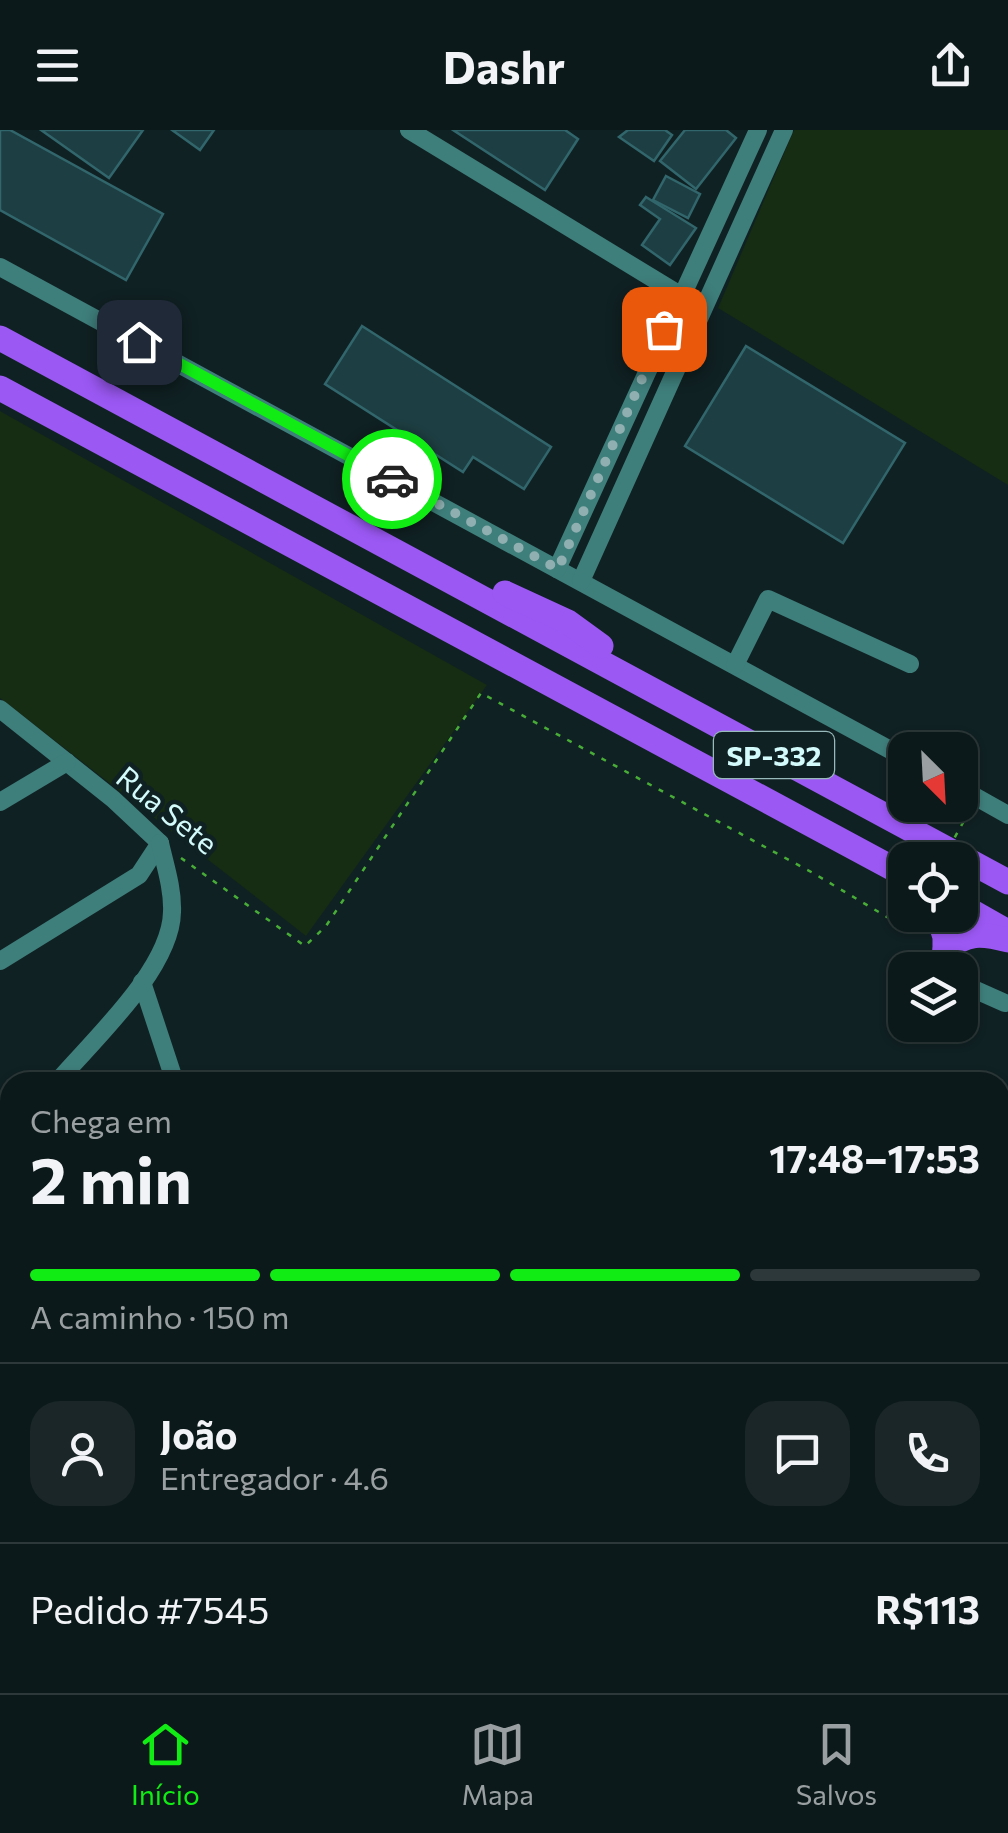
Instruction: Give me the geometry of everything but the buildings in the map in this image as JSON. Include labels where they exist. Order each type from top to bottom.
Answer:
[{"type":"highway","name":"SP-332","points":[[0,338],[1003,879]]},
{"type":"highway","name":"SP-332","points":[[0,388],[888,866]]},
{"type":"highway","points":[[978,915],[1008,932]]},
{"type":"highway","points":[[952,952],[970,934],[985,933],[1008,940]]},
{"type":"street","points":[[409,130],[704,306]]},
{"type":"street","points":[[558,569],[758,130]]},
{"type":"street","points":[[581,581],[784,130]]},
{"type":"street","points":[[0,267],[888,749]]},
{"type":"street","points":[[735,666],[768,599],[910,664]]},
{"type":"street","name":"Rua Sete","points":[[0,709],[160,843]]},
{"type":"street","points":[[0,802],[67,762]]},
{"type":"street","points":[[978,798],[1008,814]]},
{"type":"street","points":[[0,961],[139,875],[160,843]]},
{"type":"street","points":[[66,1072],[142,982],[166,942],[172,916],[160,843]]},
{"type":"street","points":[[142,982],[172,1072]]},
{"type":"street","points":[[978,991],[1005,1003]]},
{"type":"path","name":"Rua Sete","points":[[160,843],[305,946],[326,926],[481,692],[888,918]]},
{"type":"green space","points":[[794,130],[1008,130],[1008,485],[718,308]]},
{"type":"green space","points":[[0,411],[487,685],[306,936],[0,698]]},
{"type":"way so far","points":[[392,479],[558,569],[664,329]]},
{"type":"route","points":[[139,342],[392,479]]}]
